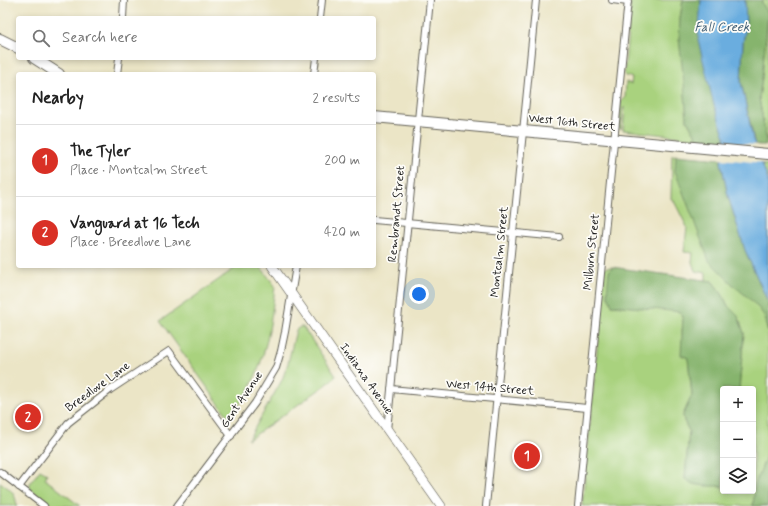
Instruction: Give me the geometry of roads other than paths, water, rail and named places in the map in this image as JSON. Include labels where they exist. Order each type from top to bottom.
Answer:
[{"type":"main road","points":[[0,39],[16,47]]},
{"type":"main road","points":[[37,60],[56,72]]},
{"type":"main road","name":"West 16th Street","points":[[376,118],[768,154]]},
{"type":"main road","name":"Indiana Avenue","points":[[273,268],[440,506]]},
{"type":"street","points":[[122,16],[124,0]]},
{"type":"street","points":[[320,16],[322,0]]},
{"type":"street","name":"Rembrandt Street","points":[[387,430],[430,0]]},
{"type":"street","name":"Montcalm Street","points":[[486,506],[536,0]]},
{"type":"street","points":[[612,0],[628,1]]},
{"type":"street","name":"Milburn Street","points":[[578,506],[628,1]]},
{"type":"street","points":[[117,72],[118,60]]},
{"type":"street","points":[[314,72],[316,60]]},
{"type":"street","points":[[376,220],[558,237]]},
{"type":"street","name":"Gent Avenue","points":[[177,506],[255,403],[276,368],[281,351],[296,268]]},
{"type":"street","name":"Breedlove Lane","points":[[19,487],[68,423],[110,390],[168,351],[231,436]]},
{"type":"street","name":"West 14th Street","points":[[391,389],[587,408]]},
{"type":"street","points":[[0,472],[44,506]]},
{"type":"water","name":"Fall Creek","points":[[701,0],[745,0],[746,27],[743,42],[741,82],[753,139],[768,180],[768,302],[745,250],[728,196],[721,162],[725,137],[714,105],[698,40]]},
{"type":"place","name":"Vanguard at 16 Tech","points":[[28,417]]},
{"type":"place","name":"The Tyler","points":[[527,456]]}]
